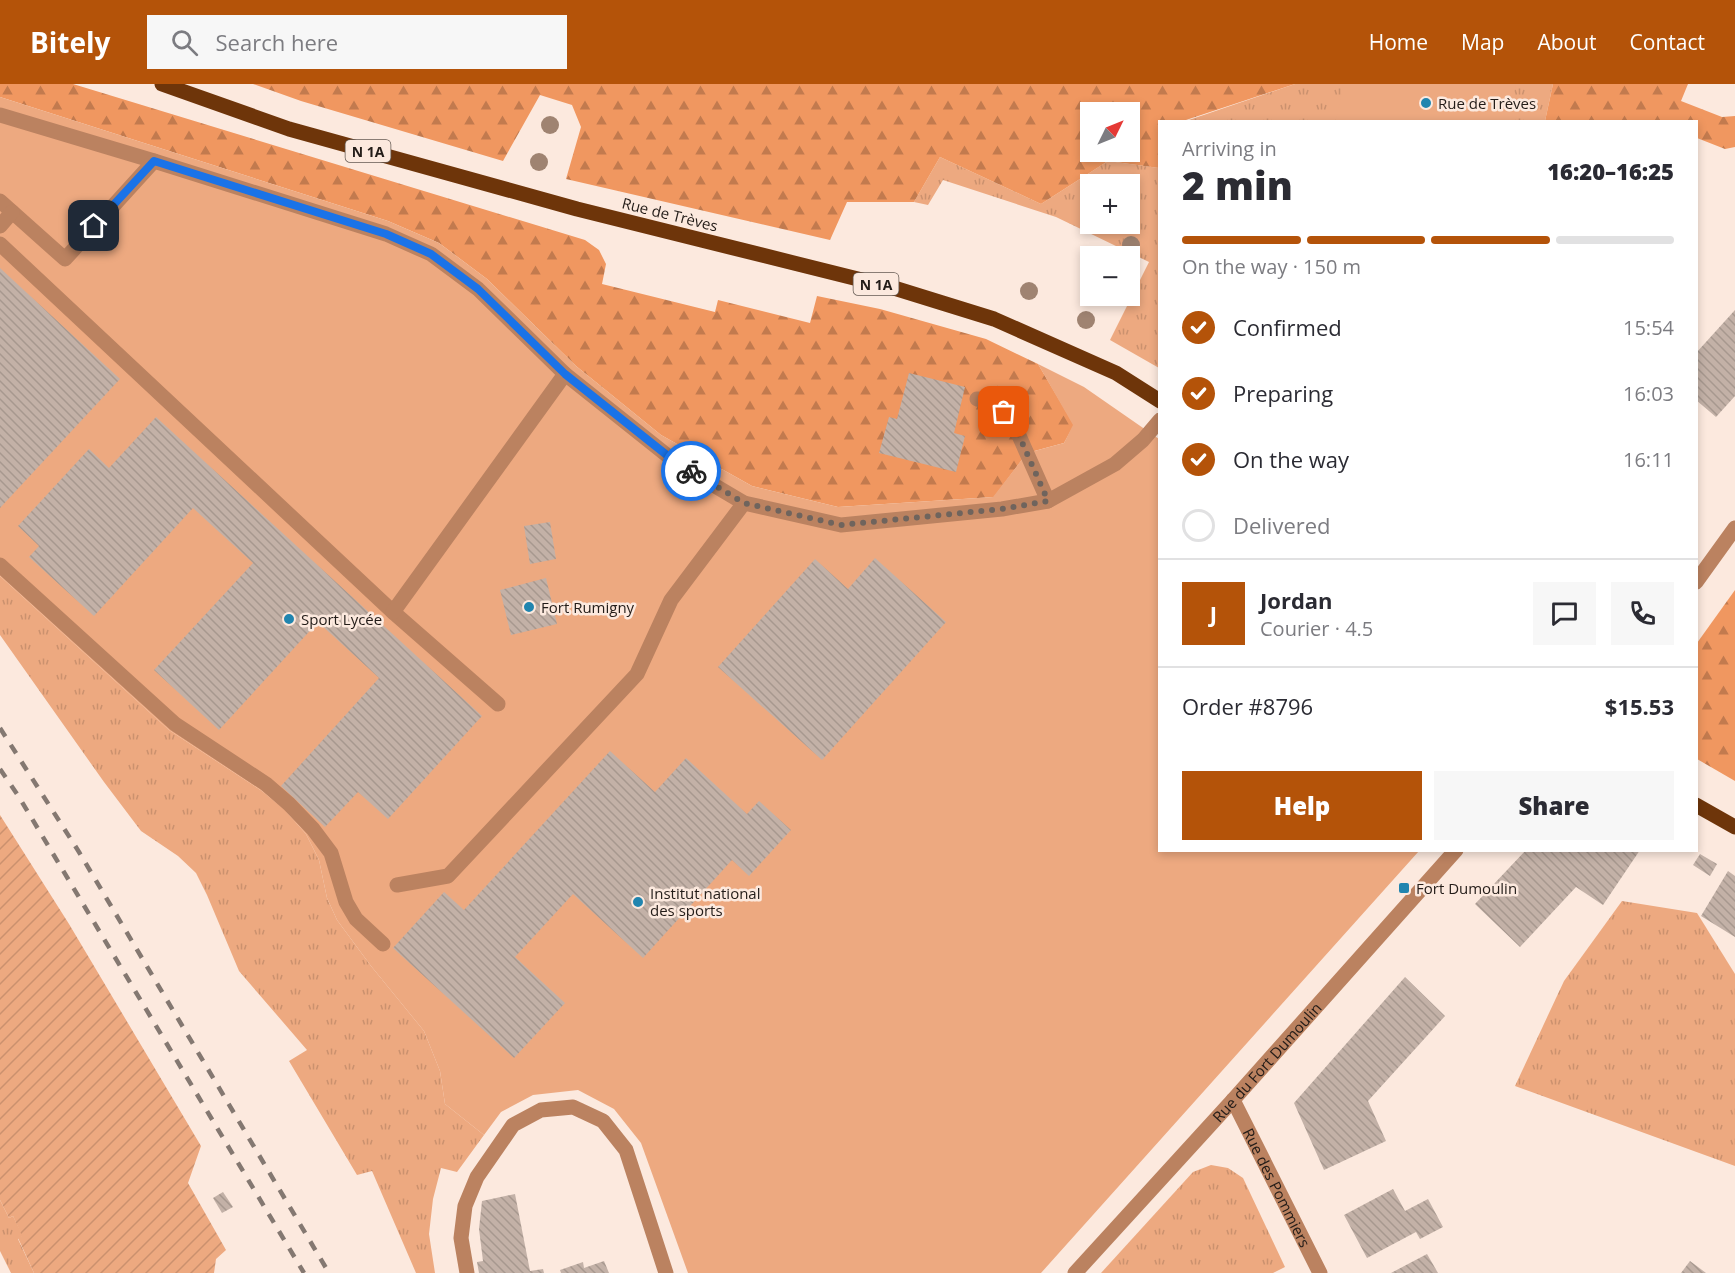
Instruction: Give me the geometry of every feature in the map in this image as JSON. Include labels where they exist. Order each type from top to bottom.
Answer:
[{"type":"main road","name":"Rue de Trèves","points":[[162,84],[289,129],[587,212],[894,288],[994,319],[1116,373],[1158,400]]},
{"type":"main road","points":[[1698,806],[1735,827]]},
{"type":"street","points":[[0,115],[386,234],[431,254],[478,289],[565,374],[678,464],[744,503],[841,525],[1002,509],[1048,501],[1115,464],[1143,440],[1158,422]]},
{"type":"street","points":[[0,201],[65,259],[154,161]]},
{"type":"street","points":[[0,226],[12,212]]},
{"type":"street","points":[[0,243],[393,612],[498,704]]},
{"type":"street","points":[[393,612],[565,374]]},
{"type":"street","points":[[977,399],[994,402],[1013,422],[1048,501]]},
{"type":"street","points":[[397,885],[448,876],[637,674],[670,600],[744,503]]},
{"type":"street","points":[[1698,579],[1735,528]]},
{"type":"street","points":[[0,564],[175,724],[266,784],[290,804],[331,853],[346,902],[356,919],[384,944]]},
{"type":"street","name":"Rue du Fort Dumoulin","points":[[1075,1273],[1233,1101],[1454,852]]},
{"type":"street","name":"Rue des Pommiers","points":[[1233,1101],[1320,1273]]},
{"type":"street","points":[[467,1273],[461,1238],[465,1206],[477,1177],[513,1125],[541,1110],[573,1107],[603,1121],[626,1150],[666,1273]]},
{"type":"green space","points":[[0,84],[73,84],[585,240],[599,250],[606,264],[602,284],[715,312],[718,300],[810,323],[817,296],[880,309],[986,339],[1038,364],[1074,425],[1064,443],[1027,453],[994,497],[838,507],[752,486],[661,435],[576,366],[487,279],[439,243],[388,221],[0,97]]},
{"type":"green space","points":[[253,84],[1295,84],[1186,120],[1158,120],[1158,168],[1115,162],[1140,162],[1140,102],[1080,102],[1080,162],[1106,162],[1088,174],[1080,174],[1080,179],[1041,204],[940,157],[914,202],[847,202],[830,240],[566,179],[581,127],[572,105],[540,95],[503,161],[301,101]]},
{"type":"green space","points":[[1295,84],[1553,84],[1545,120],[1189,120]]},
{"type":"green space","name":"Rue de Trèves","points":[[1343,84],[1516,84],[1508,120],[1336,120]]},
{"type":"green space","points":[[1553,84],[1688,84],[1681,101],[1722,117],[1735,116],[1735,147],[1725,149],[1698,138],[1698,120],[1545,120]]},
{"type":"green space","points":[[0,97],[388,221],[439,243],[487,279],[576,366],[661,435],[752,486],[838,507],[993,497],[1027,453],[1064,443],[1073,425],[1038,364],[1084,387],[1158,438],[1158,852],[1418,852],[1041,1273],[688,1273],[641,1143],[614,1109],[578,1090],[533,1095],[501,1112],[484,1135],[445,1104],[440,1071],[424,1031],[337,920],[327,898],[319,860],[306,834],[284,809],[262,791],[169,730],[0,576]]},
{"type":"green space","points":[[940,157],[1041,204],[1080,179],[1080,229],[1056,217],[943,180],[928,205],[914,202]]},
{"type":"green space","points":[[1106,162],[1158,168],[1158,367],[1110,340],[1127,306],[1140,306],[1140,280],[1149,262],[1140,258],[1140,246],[1116,246],[1091,234],[1140,234],[1140,174],[1088,174]]},
{"type":"green space","points":[[0,576],[169,730],[262,791],[284,809],[306,834],[319,860],[327,898],[337,920],[424,1031],[440,1071],[445,1104],[484,1135],[457,1172],[441,1168],[433,1199],[429,1234],[435,1273],[416,1273],[372,1171],[357,1175],[289,1061],[307,1050],[239,971],[196,873],[178,856],[141,831],[0,635]]},
{"type":"green space","points":[[1735,590],[1735,781],[1698,760],[1698,642]]},
{"type":"green space","points":[[0,815],[69,924],[201,1146],[188,1183],[226,1250],[216,1259],[214,1273],[34,1273],[18,1238],[22,1236],[13,1216],[9,1218],[0,1200]]},
{"type":"green space","points":[[1622,901],[1697,913],[1735,974],[1735,1166],[1515,1086],[1564,981]]},
{"type":"green space","points":[[1211,1165],[1228,1168],[1243,1178],[1285,1267],[1273,1273],[1101,1273],[1193,1172]]},
{"type":"green space","points":[[0,1200],[9,1218],[13,1216],[23,1236],[18,1239],[34,1273],[11,1273],[0,1251]]},
{"type":"building","points":[[0,268],[120,379],[0,508]]},
{"type":"building","points":[[1735,310],[1735,396],[1716,417],[1698,402],[1698,351]]},
{"type":"building","points":[[909,373],[965,387],[954,433],[965,436],[956,472],[879,453],[889,417],[897,419]]},
{"type":"building","name":"Sport Lycée","points":[[156,417],[482,716],[388,819],[358,792],[325,827],[281,786],[379,678],[318,622],[219,730],[154,670],[253,563],[193,508],[94,616],[29,557],[39,546],[18,526],[89,449],[109,468]]},
{"type":"building","points":[[550,522],[556,559],[530,564],[524,526]]},
{"type":"building","points":[[875,558],[946,622],[822,760],[718,667],[815,559],[848,589]]},
{"type":"building","name":"Fort Rumigny","points":[[546,578],[557,624],[511,635],[500,590]]},
{"type":"building","name":"Institut national des sports","points":[[610,751],[655,792],[686,758],[747,814],[759,801],[791,830],[749,876],[732,860],[643,958],[573,894],[515,957],[565,1003],[514,1058],[393,948],[444,892],[464,910]]},
{"type":"building","points":[[1524,852],[1639,852],[1603,905],[1576,887],[1520,947],[1475,904]]},
{"type":"building","points":[[1700,854],[1717,864],[1710,876],[1693,865]]},
{"type":"building","points":[[1728,871],[1735,876],[1735,937],[1701,916]]},
{"type":"building","points":[[1405,977],[1445,1016],[1368,1101],[1386,1141],[1324,1170],[1294,1103]]},
{"type":"building","points":[[1393,1189],[1405,1211],[1428,1199],[1443,1227],[1420,1239],[1416,1232],[1367,1258],[1344,1215]]},
{"type":"building","points":[[223,1192],[233,1207],[222,1213],[213,1198]]},
{"type":"building","points":[[515,1194],[530,1271],[543,1269],[544,1273],[479,1273],[477,1262],[483,1261],[479,1229],[482,1201]]},
{"type":"building","points":[[1427,1254],[1438,1273],[1391,1273]]},
{"type":"building","points":[[604,1261],[609,1273],[561,1273],[560,1270],[583,1262],[584,1268]]},
{"type":"building","points":[[1690,1261],[1706,1273],[1681,1273]]},
{"type":"railway","points":[[0,728],[79,852],[329,1273]]},
{"type":"railway","points":[[0,769],[19,797],[304,1273]]},
{"type":"way so far","points":[[691,471],[744,503],[841,525],[1002,509],[1048,501],[1013,422],[1004,412]]},
{"type":"place","name":"Rue de Trèves","points":[[1426,103]]},
{"type":"place","name":"Fort Rumigny","points":[[529,607]]},
{"type":"place","name":"Sport Lycée","points":[[289,619]]},
{"type":"place","name":"Fort Dumoulin","points":[[1404,888]]},
{"type":"place","name":"Institut national des sports","points":[[638,902]]},
{"type":"route","points":[[94,226],[154,161],[386,234],[431,254],[478,289],[565,374],[678,464],[691,471]]}]
